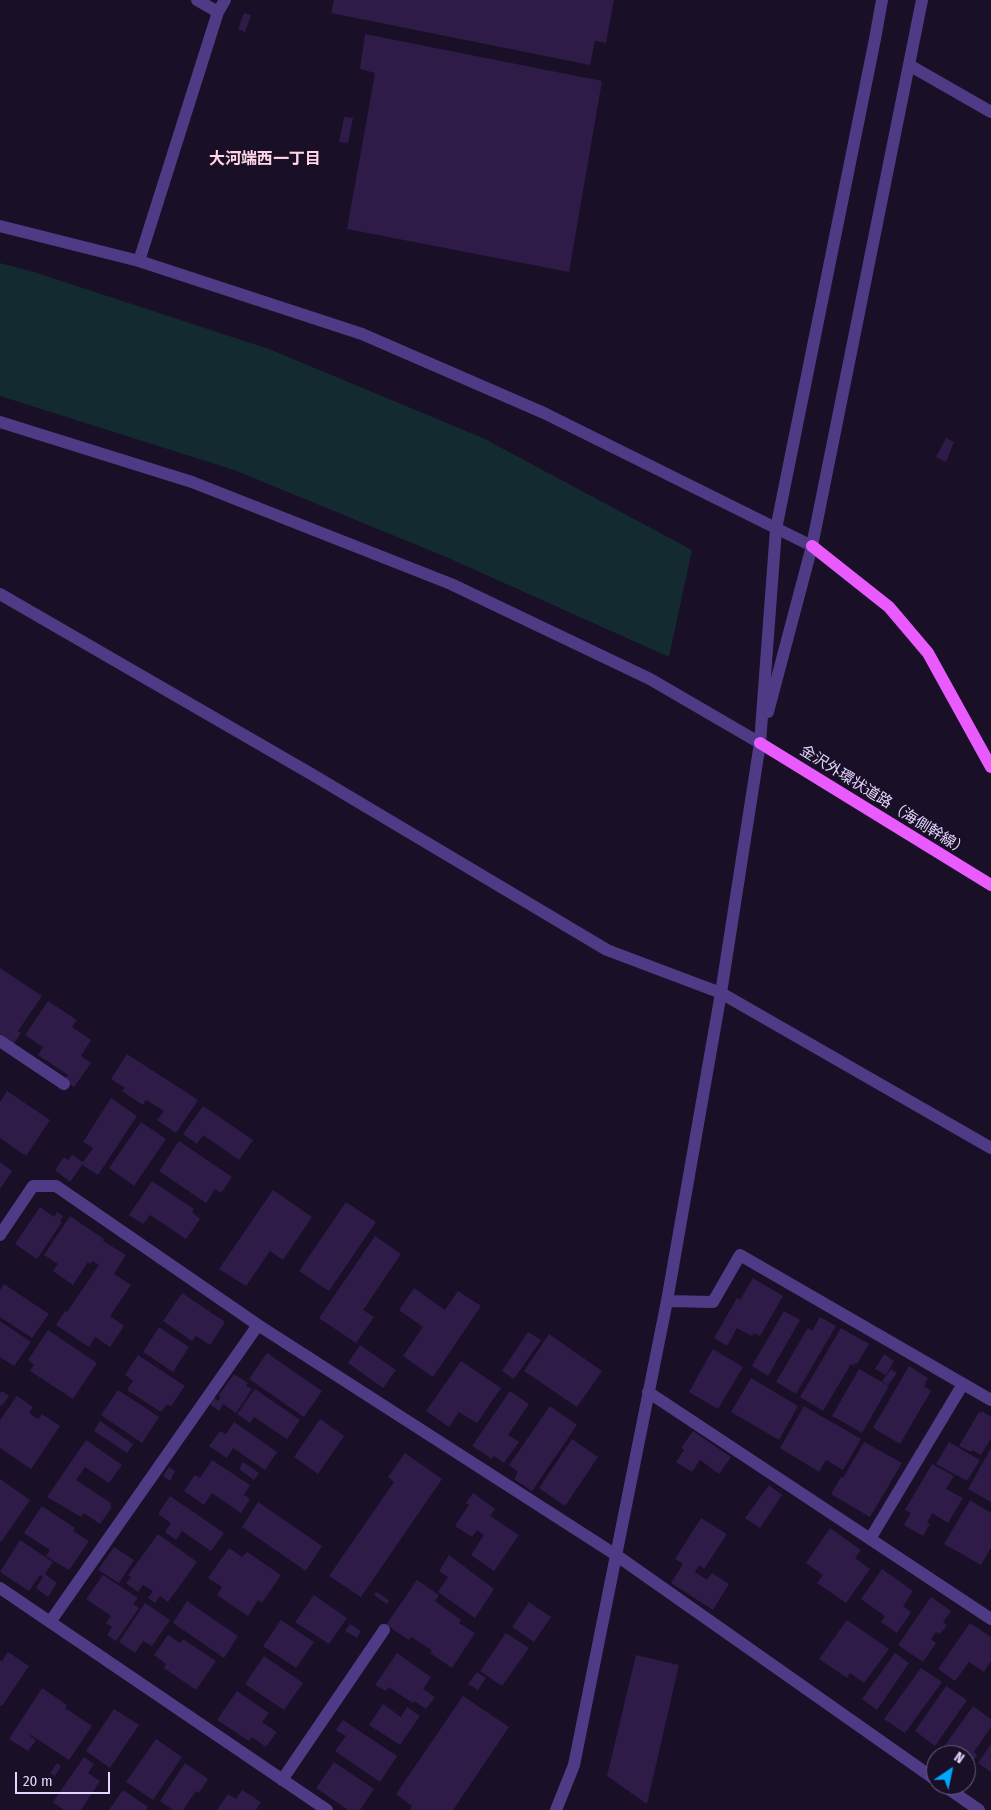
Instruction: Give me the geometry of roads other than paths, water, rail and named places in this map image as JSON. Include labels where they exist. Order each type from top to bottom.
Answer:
[{"type":"main road","points":[[812,546],[889,607],[928,653],[991,767]]},
{"type":"main road","name":"金沢外環状道路（海側幹線）","points":[[760,743],[991,885]]},
{"type":"street","points":[[197,0],[218,12]]},
{"type":"street","points":[[139,261],[218,12],[225,0]]},
{"type":"street","points":[[556,1810],[574,1765],[667,1301],[721,993],[760,743],[776,529],[872,59],[882,0]]},
{"type":"street","points":[[760,743],[812,546],[922,0]]},
{"type":"street","points":[[909,65],[991,112]]},
{"type":"street","points":[[0,226],[139,261],[362,334],[544,413],[812,546]]},
{"type":"street","points":[[0,422],[192,482],[451,584],[650,679],[760,743]]},
{"type":"street","points":[[0,594],[313,774],[607,950],[721,993],[991,1148]]},
{"type":"street","points":[[2,1046],[64,1084]]},
{"type":"street","points":[[0,1235],[33,1186],[56,1186],[258,1325],[616,1555],[926,1773]]},
{"type":"street","points":[[667,1301],[713,1302],[740,1255],[991,1400]]},
{"type":"street","points":[[50,1622],[258,1325]]},
{"type":"street","points":[[870,1539],[963,1384]]},
{"type":"street","points":[[648,1392],[991,1619]]},
{"type":"street","points":[[0,1588],[327,1810]]},
{"type":"street","points":[[282,1780],[384,1630]]},
{"type":"street","points":[[957,1795],[979,1810]]},
{"type":"district","name":"大河端西一丁目","points":[[265,160]]}]
